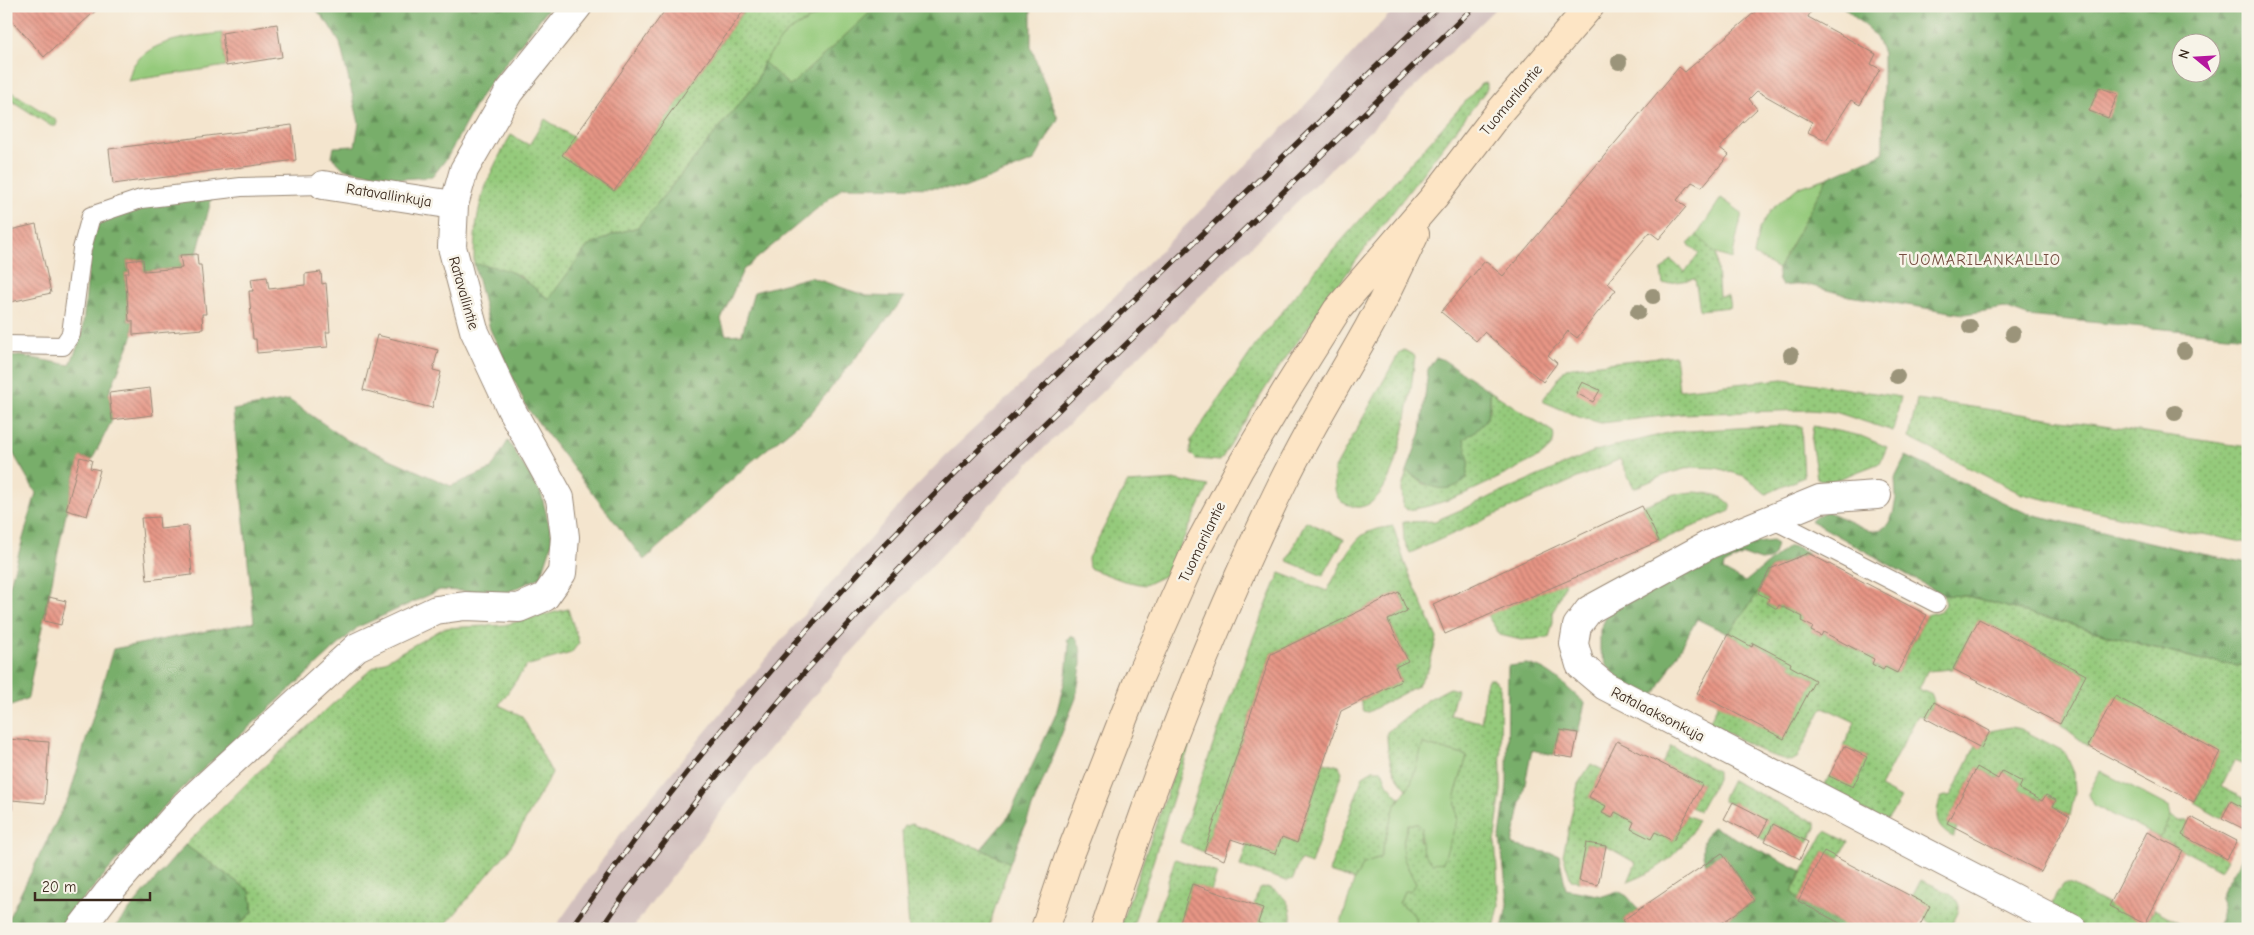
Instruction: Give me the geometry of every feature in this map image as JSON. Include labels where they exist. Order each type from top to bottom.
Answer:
[{"type":"main road","name":"Tuomarilantie","points":[[1045,929],[1068,860],[1139,678],[1200,542],[1286,390],[1337,310],[1434,197],[1500,111],[1590,6]]},
{"type":"main road","name":"Tuomarilantie","points":[[1105,929],[1149,802],[1210,644],[1251,551],[1282,483],[1370,325],[1434,197]]},
{"type":"street","name":"Ratavallintie","points":[[80,929],[107,894],[186,804],[357,647],[436,610],[466,606],[519,608],[545,597],[562,573],[565,537],[560,498],[511,409],[474,330],[452,247],[454,205],[464,170],[509,92],[578,6]]},
{"type":"street","name":"Ratavallinkuja","points":[[323,185],[454,205]]},
{"type":"street","name":"Ratalaaksonkuja","points":[[1877,495],[1820,499],[1710,544],[1589,610],[1577,626],[1574,644],[1580,665],[1605,686],[2073,929]]},
{"type":"lane","points":[[6,345],[63,346],[71,334],[82,249],[91,216],[141,199],[241,187],[323,185]]},
{"type":"lane","points":[[1772,519],[1936,603]]},
{"type":"shaded area","points":[[1397,6],[1498,6],[1034,458],[929,569],[844,660],[754,768],[632,929],[554,929],[619,836],[780,642],[909,494],[944,457],[1110,301],[1292,119]]},
{"type":"green space","points":[[313,6],[550,6],[481,95],[447,158],[432,177],[400,179],[344,169],[332,157],[334,147],[355,146],[359,123],[340,43],[329,25]]},
{"type":"green space","points":[[747,6],[833,6],[786,33],[764,62],[756,83],[638,227],[614,234],[587,247],[549,300],[519,275],[474,264],[476,228],[482,197],[494,167],[511,135],[529,145],[545,119],[574,138],[563,155],[614,191]]},
{"type":"green space","points":[[833,6],[877,6],[790,86],[764,62],[786,33]]},
{"type":"green space","points":[[877,6],[1031,6],[1031,47],[1058,119],[1034,161],[964,188],[843,187],[743,270],[721,319],[726,335],[742,334],[754,292],[810,277],[867,296],[905,297],[810,414],[751,462],[644,560],[527,408],[490,329],[474,264],[499,268],[516,274],[549,299],[587,247],[614,234],[638,227],[756,83],[764,62],[790,86]]},
{"type":"green space","points":[[1842,6],[2248,6],[2248,337],[2027,316],[2005,308],[1964,314],[1849,296],[1805,284],[1782,286],[1778,279],[1778,269],[1827,178],[1883,153],[1883,53],[1875,35]]},
{"type":"green space","points":[[222,33],[226,66],[128,81],[134,65],[153,48],[175,40]]},
{"type":"green space","points":[[1487,83],[1487,89],[1363,251],[1275,373],[1220,461],[1196,459],[1190,453],[1191,440],[1255,346],[1319,266],[1481,84]]},
{"type":"green space","points":[[6,88],[57,121],[56,126],[51,126],[6,97]]},
{"type":"green space","points":[[1827,178],[1778,269],[1754,255],[1759,229],[1771,210],[1797,188]]},
{"type":"green space","points":[[212,197],[197,254],[180,255],[182,268],[144,271],[143,259],[127,261],[129,273],[125,273],[129,321],[133,321],[133,335],[109,393],[112,420],[92,460],[81,457],[78,464],[28,698],[6,708],[6,598],[36,493],[6,441],[6,357],[21,356],[70,365],[82,335],[91,243],[100,221],[139,205]]},
{"type":"green space","points":[[1721,198],[1742,213],[1732,259],[1716,254],[1697,235]]},
{"type":"green space","points":[[1697,235],[1716,254],[1719,296],[1728,296],[1730,307],[1700,310],[1695,279],[1663,284],[1661,271],[1671,260],[1685,272],[1699,253],[1688,244]]},
{"type":"green space","points":[[1404,350],[1415,356],[1406,417],[1394,465],[1385,486],[1374,500],[1359,507],[1354,507],[1344,503],[1337,496],[1334,470],[1399,353]]},
{"type":"green space","points":[[1675,355],[1679,390],[1783,379],[1901,397],[1893,431],[1835,412],[1809,410],[1681,414],[1601,423],[1579,417],[1542,401],[1566,368]]},
{"type":"green space","points":[[1436,357],[1442,359],[1490,391],[1486,420],[1478,429],[1464,439],[1469,461],[1466,480],[1450,488],[1442,489],[1428,485],[1407,471],[1421,432],[1428,369]]},
{"type":"green space","points":[[1490,391],[1553,432],[1554,440],[1551,446],[1541,456],[1476,489],[1441,502],[1407,510],[1403,506],[1402,488],[1407,471],[1425,485],[1468,461],[1463,439],[1490,411]]},
{"type":"green space","points":[[1917,399],[2248,447],[2248,543],[2152,524],[2022,494],[1909,438]]},
{"type":"green space","points":[[289,400],[347,440],[451,486],[491,469],[508,441],[541,493],[553,540],[541,577],[506,593],[440,590],[358,627],[171,799],[57,929],[6,929],[6,923],[70,794],[113,649],[254,622],[233,410]]},
{"type":"green space","points":[[1785,425],[1801,426],[1804,477],[1766,494],[1744,476],[1717,468],[1692,467],[1670,473],[1634,488],[1620,459],[1410,553],[1404,541],[1403,522],[1435,521],[1595,451],[1672,432]]},
{"type":"green space","points":[[1813,426],[1861,436],[1887,447],[1880,463],[1828,483],[1817,478],[1811,441]]},
{"type":"green space","points":[[1906,456],[2026,513],[2179,549],[2248,563],[2248,666],[2198,660],[1968,596],[1943,595],[1810,520],[1826,511],[1870,531],[1882,529],[1888,524],[1893,514],[1896,498],[1895,478]]},
{"type":"green space","points":[[1177,480],[1209,486],[1166,575],[1145,585],[1124,581],[1089,568],[1088,558],[1127,483]]},
{"type":"green space","points":[[1694,492],[1721,497],[1729,503],[1730,511],[1659,541],[1642,506],[1674,494]]},
{"type":"green space","points":[[1306,521],[1344,539],[1323,576],[1287,561]]},
{"type":"green space","points":[[1393,526],[1405,564],[1437,638],[1428,670],[1417,686],[1368,712],[1364,711],[1360,701],[1401,681],[1395,667],[1408,660],[1388,620],[1407,611],[1399,592],[1271,654],[1204,852],[1180,842],[1227,706],[1280,573],[1327,591],[1348,553],[1363,535],[1370,531]]},
{"type":"green space","points":[[1772,541],[1777,544],[1774,555],[1769,560],[1760,561],[1744,555],[1724,565],[1723,570],[1745,582],[1789,546],[1797,547],[1808,553],[1770,569],[1758,593],[1728,634],[1697,619],[1653,698],[1620,680],[1607,666],[1600,651],[1600,630],[1608,613],[1648,587],[1749,544]]},
{"type":"green space","points":[[1566,581],[1553,613],[1549,638],[1521,640],[1500,635],[1487,615]]},
{"type":"green space","points":[[1758,593],[1769,599],[1767,604],[1776,608],[1779,605],[1803,617],[1801,621],[1813,627],[1811,631],[1821,636],[1823,633],[1874,659],[1872,665],[1883,670],[1885,667],[1897,673],[1927,615],[1940,611],[1946,603],[1943,595],[1968,596],[2197,660],[2248,666],[2248,767],[2234,761],[2221,787],[2248,800],[2248,810],[2231,801],[2222,818],[2194,802],[2220,752],[2088,746],[2060,724],[2086,675],[1979,619],[1953,669],[1927,671],[1919,689],[1932,695],[1934,702],[1925,718],[1918,715],[1880,787],[1901,798],[1886,822],[1823,789],[1829,776],[1867,757],[1844,746],[1855,722],[1823,707],[1797,758],[1790,761],[1767,754],[1709,723],[1718,704],[1784,738],[1815,680],[1790,666],[1791,662],[1754,643],[1752,647],[1728,634]]},
{"type":"green space","points":[[568,609],[579,643],[571,653],[526,666],[499,705],[522,716],[552,773],[508,851],[442,929],[234,929],[253,912],[250,891],[185,845],[255,775],[371,669],[444,628],[504,625]]},
{"type":"green space","points":[[1071,635],[1080,646],[1081,654],[1076,698],[1010,863],[981,849],[1009,816],[1056,714],[1066,676],[1069,646],[1067,639]]},
{"type":"green space","points":[[1527,664],[1544,670],[1585,703],[1578,733],[1560,730],[1554,755],[1532,750],[1512,845],[1559,855],[1566,889],[1603,896],[1618,891],[1627,896],[1639,910],[1623,920],[1629,929],[1502,929],[1508,901],[1500,838],[1507,784],[1508,666]]},
{"type":"green space","points":[[1488,679],[1493,679],[1500,685],[1501,790],[1495,838],[1499,906],[1494,929],[1418,929],[1414,915],[1399,903],[1404,891],[1416,884],[1404,860],[1402,849],[1408,824],[1418,824],[1422,828],[1419,841],[1457,821],[1455,795],[1467,756],[1424,744],[1411,783],[1407,789],[1397,776],[1391,763],[1387,732],[1427,700],[1450,688],[1457,690],[1450,715],[1481,722]]},
{"type":"green space","points":[[2010,727],[2021,729],[2065,752],[2074,773],[2075,792],[2070,816],[2053,806],[2056,800],[2046,795],[2042,801],[2019,789],[2022,782],[2002,771],[1998,779],[1977,767],[1947,823],[1957,828],[1953,837],[1939,825],[1937,810],[1941,797],[1951,795],[1976,745],[1982,748],[1990,731]]},
{"type":"green space","points":[[1188,734],[1193,734],[1132,929],[1119,929]]},
{"type":"green space","points":[[1423,744],[1467,756],[1455,795],[1457,821],[1443,862],[1433,863],[1423,851],[1421,843],[1422,828],[1418,824],[1408,824],[1402,849],[1407,867],[1416,884],[1410,891],[1404,891],[1399,903],[1414,915],[1418,929],[1339,929],[1355,878],[1364,864],[1380,858],[1395,806],[1411,783]]},
{"type":"green space","points":[[1671,746],[1717,771],[1717,779],[1699,811],[1690,807],[1702,784],[1662,764]]},
{"type":"green space","points":[[1324,762],[1339,766],[1342,772],[1311,864],[1300,860],[1293,879],[1287,881],[1240,866],[1247,844],[1275,854],[1282,837],[1297,843]]},
{"type":"green space","points":[[1591,764],[1603,770],[1589,797],[1606,806],[1602,813],[1612,818],[1615,812],[1634,822],[1631,829],[1651,839],[1655,832],[1673,841],[1686,815],[1698,820],[1685,842],[1669,859],[1651,871],[1628,882],[1636,863],[1606,846],[1586,843],[1579,881],[1571,880],[1563,855],[1578,784]]},
{"type":"green space","points":[[1373,770],[1382,770],[1387,783],[1400,798],[1395,806],[1380,858],[1364,864],[1354,880],[1329,872],[1363,776]]},
{"type":"green space","points":[[2100,771],[2169,807],[2171,816],[2160,838],[2093,805],[2088,794]]},
{"type":"green space","points":[[1732,780],[1816,823],[1816,828],[1808,842],[1773,824],[1765,841],[1759,837],[1767,821],[1733,802],[1731,804],[1724,801],[1723,798]]},
{"type":"green space","points":[[2171,816],[2178,821],[2189,821],[2182,835],[2227,859],[2221,870],[2160,838]]},
{"type":"green space","points":[[911,824],[981,849],[1010,863],[988,929],[909,929],[902,831],[905,826]]},
{"type":"green space","points":[[1713,827],[1802,871],[1792,892],[1798,901],[1851,929],[1713,929],[1754,901],[1722,853],[1706,864],[1703,844],[1706,835]]},
{"type":"green space","points":[[1826,831],[1848,842],[1839,858],[1824,851],[1798,901],[1792,892]]},
{"type":"green space","points":[[185,845],[250,891],[253,912],[234,929],[113,929]]},
{"type":"green space","points":[[2248,849],[2248,929],[2215,929],[2222,914],[2223,907],[2220,899],[2223,890]]},
{"type":"green space","points":[[1175,859],[1217,873],[1211,891],[1192,884],[1178,929],[1153,929]]},
{"type":"green space","points":[[1921,880],[1949,894],[1957,902],[1959,907],[1958,913],[1949,929],[1930,923],[1918,909],[1912,897]]},
{"type":"green space","points":[[2064,884],[2070,884],[2145,924],[2154,909],[2189,928],[2088,929],[2054,911],[2051,907],[2056,894]]},
{"type":"green space","points":[[1267,887],[1279,893],[1287,903],[1291,915],[1289,929],[1275,929],[1258,923],[1263,908],[1254,905],[1259,889]]},
{"type":"building","points":[[18,6],[101,6],[44,57],[7,15]]},
{"type":"building","points":[[668,6],[747,6],[614,191],[562,155]]},
{"type":"building","points":[[1762,6],[1811,6],[1813,7],[1808,17],[1876,54],[1871,64],[1880,69],[1860,105],[1851,100],[1826,140],[1807,132],[1812,122],[1757,91],[1749,99],[1757,109],[1720,148],[1729,155],[1702,187],[1692,182],[1677,200],[1686,207],[1659,239],[1650,232],[1607,283],[1616,290],[1577,338],[1568,331],[1548,355],[1557,363],[1543,382],[1484,332],[1476,341],[1441,312],[1485,261],[1503,276],[1679,67],[1685,72]]},
{"type":"building","points":[[277,24],[282,57],[226,66],[222,33]]},
{"type":"building","points":[[2099,87],[2118,94],[2108,118],[2089,111]]},
{"type":"building","points":[[292,125],[296,160],[113,184],[109,149]]},
{"type":"building","points":[[36,224],[51,293],[6,303],[6,231]]},
{"type":"building","points":[[197,254],[198,265],[201,265],[206,314],[202,314],[203,329],[133,335],[133,321],[129,321],[125,273],[129,273],[127,261],[143,259],[144,271],[182,268],[180,255]]},
{"type":"building","points":[[321,272],[322,284],[326,283],[330,332],[326,332],[328,347],[257,353],[256,339],[253,339],[249,291],[253,291],[251,279],[267,277],[269,289],[305,285],[305,274]]},
{"type":"building","points":[[377,335],[438,350],[433,370],[441,372],[432,408],[363,390]]},
{"type":"building","points":[[1582,382],[1600,390],[1593,402],[1576,393]]},
{"type":"building","points":[[150,388],[153,415],[112,420],[109,393]]},
{"type":"building","points":[[80,457],[92,460],[90,468],[100,470],[87,516],[66,510]]},
{"type":"building","points":[[1642,506],[1659,541],[1445,634],[1433,604]]},
{"type":"building","points":[[159,517],[160,529],[188,526],[192,575],[147,580],[141,518]]},
{"type":"building","points":[[1808,553],[1927,615],[1897,673],[1885,667],[1883,670],[1872,664],[1874,659],[1823,632],[1821,636],[1811,631],[1813,627],[1801,621],[1803,617],[1779,605],[1777,609],[1767,603],[1769,599],[1758,593],[1770,569]]},
{"type":"building","points":[[1399,592],[1407,611],[1388,620],[1408,661],[1395,667],[1401,681],[1341,711],[1297,843],[1282,837],[1275,854],[1231,839],[1224,860],[1204,852],[1271,654]]},
{"type":"building","points":[[49,597],[66,601],[61,625],[44,621]]},
{"type":"building","points":[[1979,619],[2086,675],[2060,724],[1953,669]]},
{"type":"building","points":[[1728,634],[1752,647],[1753,643],[1791,663],[1790,666],[1815,680],[1784,739],[1697,693]]},
{"type":"building","points":[[2115,696],[2220,752],[2194,802],[2088,746]]},
{"type":"building","points":[[1934,702],[1990,731],[1981,748],[1925,718]]},
{"type":"building","points":[[1560,730],[1578,733],[1573,758],[1554,755]]},
{"type":"building","points":[[6,739],[49,742],[45,803],[12,800],[12,810],[6,809]]},
{"type":"building","points":[[1617,741],[1702,784],[1673,841],[1655,832],[1651,839],[1631,829],[1634,822],[1615,812],[1612,818],[1602,813],[1606,806],[1589,797]]},
{"type":"building","points":[[1844,746],[1867,757],[1853,787],[1829,776]]},
{"type":"building","points":[[1977,767],[1998,779],[2002,771],[2022,782],[2019,789],[2042,801],[2046,795],[2056,800],[2053,806],[2070,816],[2041,872],[1947,823]]},
{"type":"building","points":[[2231,801],[2248,810],[2248,826],[2246,830],[2222,818]]},
{"type":"building","points":[[1733,802],[1768,820],[1759,837],[1724,819]]},
{"type":"building","points":[[2191,817],[2237,841],[2227,859],[2182,835]]},
{"type":"building","points":[[1773,824],[1808,842],[1800,859],[1765,841]]},
{"type":"building","points":[[2147,832],[2183,850],[2145,924],[2109,906]]},
{"type":"building","points":[[1586,843],[1606,846],[1598,885],[1579,881]]},
{"type":"building","points":[[1824,851],[1930,906],[1918,929],[1851,929],[1798,901]]},
{"type":"building","points":[[1722,853],[1754,901],[1713,929],[1629,929],[1623,920]]},
{"type":"building","points":[[1192,884],[1263,908],[1258,923],[1275,929],[1178,929]]},
{"type":"railway","points":[[570,929],[639,835],[711,743],[786,654],[864,567],[987,442],[1439,6]]},
{"type":"railway","points":[[601,929],[625,894],[703,792],[794,684],[886,583],[978,488],[1475,6]]},
{"type":"district","name":"TUOMARILANKALLIO","points":[[1980,259]]}]
